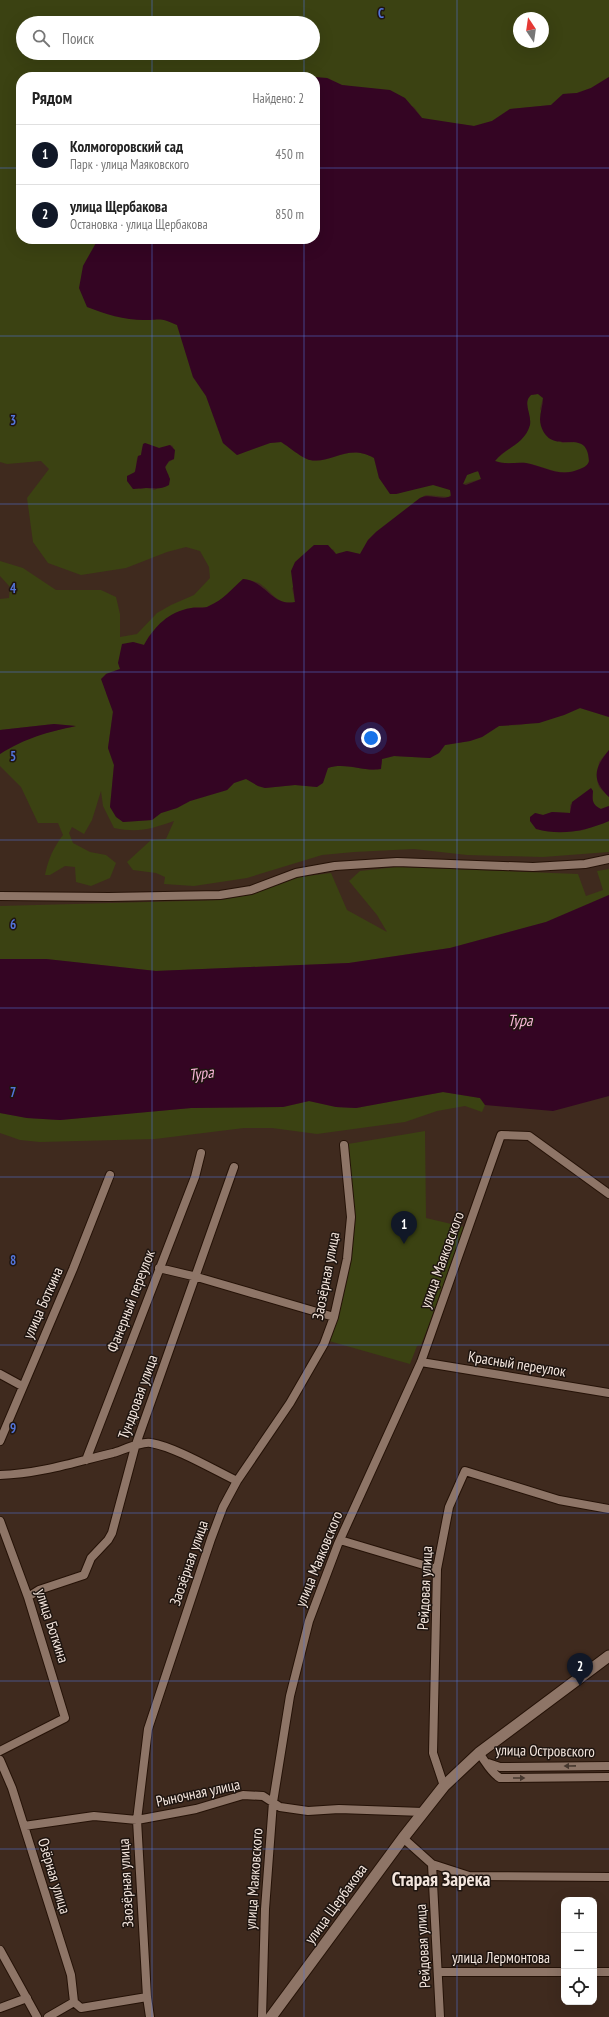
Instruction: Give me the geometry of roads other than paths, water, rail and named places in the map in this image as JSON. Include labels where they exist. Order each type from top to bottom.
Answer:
[{"type":"street","points":[[0,896],[109,897],[220,895],[251,890],[296,873],[335,866],[397,862],[533,867],[585,864],[609,859]]},
{"type":"street","name":"улица Маяковского","points":[[262,2017],[265,1909],[273,1802],[290,1696],[309,1621],[340,1540],[420,1362],[501,1135],[528,1136],[609,1194]]},
{"type":"street","name":"Заозёрная улица","points":[[150,2017],[147,1997],[137,1820],[148,1729],[211,1539],[223,1508],[237,1481],[290,1403],[324,1344],[334,1317],[347,1259],[351,1217],[344,1145]]},
{"type":"street","name":"Фанерный переулок","points":[[86,1460],[195,1177],[201,1153]]},
{"type":"street","name":"Тундровая улица","points":[[28,1597],[39,1590],[84,1575],[91,1558],[108,1540],[116,1525],[135,1447],[234,1167]]},
{"type":"street","name":"улица Боткина","points":[[0,1441],[22,1386],[73,1269],[110,1175]]},
{"type":"street","points":[[159,1268],[196,1277],[334,1317]]},
{"type":"street","name":"Красный переулок","points":[[420,1362],[609,1393]]},
{"type":"street","points":[[0,1374],[22,1386]]},
{"type":"street","points":[[0,1475],[20,1474],[86,1460],[135,1447],[144,1443],[161,1446],[196,1460],[237,1481]]},
{"type":"street","name":"Рейдовая улица","points":[[444,1786],[433,1753],[437,1570],[449,1507],[465,1471],[559,1500],[609,1509]]},
{"type":"street","name":"улица Боткина","points":[[0,1521],[28,1597],[65,1718],[0,1751]]},
{"type":"street","points":[[340,1540],[437,1570]]},
{"type":"street","name":"улица Щербакова","points":[[271,2017],[403,1838],[444,1786],[479,1753],[609,1656]]},
{"type":"street","points":[[479,1753],[488,1763]]},
{"type":"street","name":"Озёрная улица","points":[[0,1760],[12,1788],[71,1974],[74,2002]]},
{"type":"street","name":"улица Островского","points":[[488,1763],[500,1767],[609,1766]]},
{"type":"street","name":"улица Островского","points":[[488,1763],[492,1774],[500,1778],[609,1777]]},
{"type":"street","name":"Рыночная улица","points":[[24,1826],[94,1816],[137,1820],[196,1809],[244,1795],[263,1796],[289,1809],[308,1811],[339,1809],[423,1812]]},
{"type":"street","points":[[403,1838],[432,1864],[469,1876],[609,1877]]},
{"type":"street","name":"Рейдовая улица","points":[[432,1864],[440,2017]]},
{"type":"street","points":[[0,1950],[37,2017]]},
{"type":"street","name":"улица Лермонтова","points":[[438,1972],[561,1972]]},
{"type":"street","points":[[597,1972],[609,1972]]},
{"type":"street","points":[[48,2017],[74,2002],[81,2008],[147,1997]]},
{"type":"street","points":[[0,2008],[27,1998]]},
{"type":"water","points":[[320,77],[327,78],[342,85],[390,90],[405,98],[422,118],[474,126],[492,121],[510,109],[551,105],[563,94],[577,93],[591,88],[609,77],[609,717],[580,708],[539,723],[499,726],[482,737],[470,741],[445,745],[439,753],[430,758],[394,756],[382,759],[381,769],[374,770],[348,766],[335,766],[328,768],[323,783],[317,787],[295,785],[265,788],[246,779],[234,783],[227,790],[190,801],[177,808],[161,813],[152,820],[123,822],[116,817],[110,807],[114,765],[108,748],[113,712],[101,679],[106,674],[120,669],[118,663],[122,644],[133,642],[144,645],[158,626],[169,616],[183,610],[207,607],[214,604],[243,579],[251,580],[280,601],[295,602],[291,571],[295,562],[314,545],[328,545],[336,554],[347,551],[360,554],[368,540],[376,532],[420,498],[428,496],[443,498],[451,496],[450,490],[433,485],[396,494],[390,494],[379,478],[374,458],[365,454],[348,453],[326,459],[310,460],[281,442],[270,443],[237,455],[223,443],[206,396],[193,377],[177,325],[160,320],[137,320],[122,318],[87,307],[79,288],[83,266],[95,244],[320,244]],"holes":[[[538,394],[543,398],[540,422],[546,435],[553,440],[560,442],[576,442],[582,445],[587,450],[589,461],[585,467],[573,471],[559,472],[526,463],[507,463],[495,461],[499,456],[524,437],[530,425],[527,405],[528,398],[531,395]],[[478,471],[481,479],[466,485],[463,484],[467,475]]]},
{"type":"water","points":[[145,443],[159,448],[170,445],[175,450],[174,459],[169,461],[165,467],[170,479],[169,485],[166,487],[133,489],[127,481],[127,476],[135,472],[138,456],[141,455],[143,444]]},
{"type":"water","points":[[54,724],[76,726],[37,736],[0,754],[0,730]]},
{"type":"water","points":[[609,750],[609,797],[599,785],[597,774],[600,763]]},
{"type":"water","points":[[591,788],[593,791],[593,802],[596,806],[601,809],[609,806],[609,821],[582,830],[555,832],[536,829],[530,821],[530,817],[535,813],[543,815],[552,812],[570,813],[572,802]]},
{"type":"water","name":"Тура","points":[[609,895],[609,1096],[553,1111],[485,1105],[480,1098],[443,1092],[356,1108],[336,1107],[309,1101],[283,1107],[191,1108],[60,1120],[27,1118],[0,1113],[0,959],[46,959],[156,971],[349,963],[450,948],[546,922]]},
{"type":"place","name":"Колмогоровский сад","points":[[404,1244]]},
{"type":"place","name":"улица Щербакова","points":[[580,1686]]},
{"type":"district","name":"Старая Зарека","points":[[441,1879]]}]
